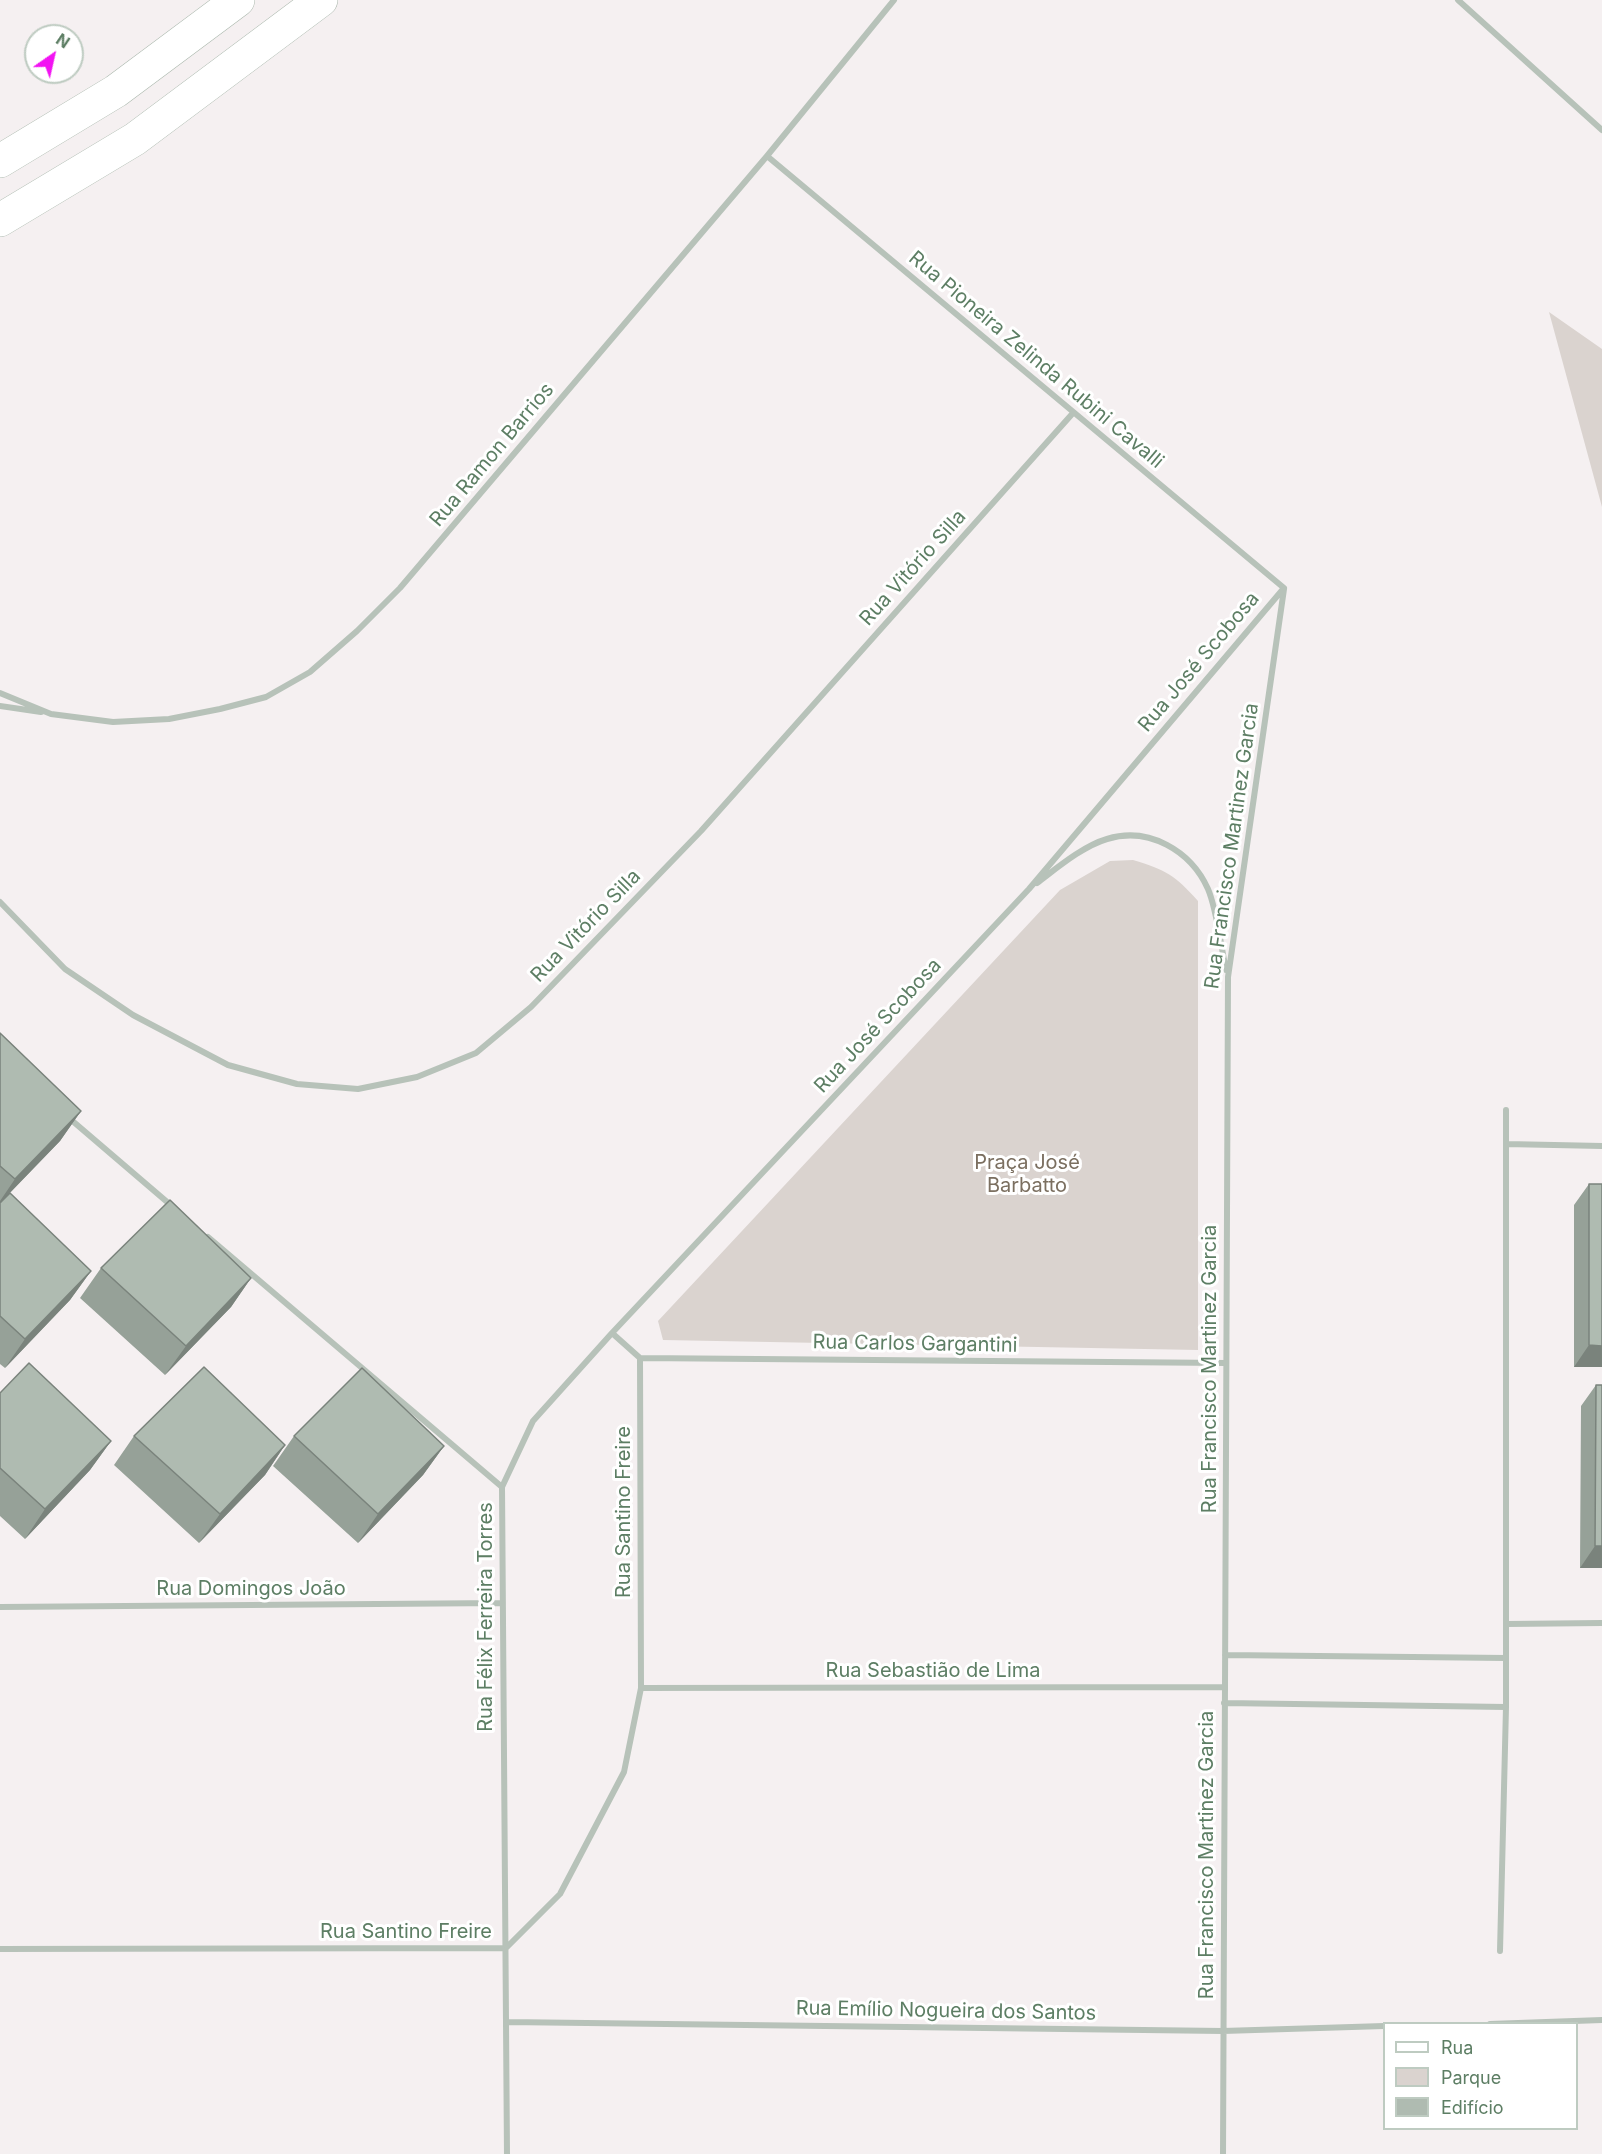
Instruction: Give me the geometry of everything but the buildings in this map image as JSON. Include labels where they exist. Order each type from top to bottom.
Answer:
[{"type":"main road","points":[[0,161],[116,91],[238,0]]},
{"type":"main road","points":[[0,220],[135,139],[321,0]]},
{"type":"street","name":"Rua Ramon Barrios","points":[[0,693],[51,714],[112,722],[169,719],[266,697],[310,672],[357,631],[400,588],[767,156],[894,0]]},
{"type":"street","points":[[1458,0],[1602,130]]},
{"type":"street","name":"Rua Pioneira Zelinda Rubini Cavalli","points":[[767,156],[1284,588]]},
{"type":"street","name":"Rua Vitório Silla","points":[[0,902],[65,969],[134,1016],[228,1065],[297,1084],[358,1089],[417,1077],[476,1053],[531,1007],[701,831],[1073,413]]},
{"type":"street","name":"Rua José Scobosa","points":[[502,1487],[533,1421],[612,1333],[1029,889],[1284,588]]},
{"type":"street","name":"Rua Francisco Martinez Garcia","points":[[1223,2154],[1228,976],[1284,588]]},
{"type":"street","points":[[0,706],[51,714]]},
{"type":"street","points":[[1029,889],[1075,855],[1107,839],[1139,835],[1167,844],[1193,863],[1208,890],[1228,976]]},
{"type":"street","points":[[1500,1951],[1507,1624],[1506,1110]]},
{"type":"street","points":[[64,1114],[183,1215]]},
{"type":"street","points":[[1506,1144],[1602,1146]]},
{"type":"street","name":"Rua Félix Ferreira Torres","points":[[201,1230],[502,1487],[507,2154]]},
{"type":"street","points":[[612,1333],[640,1358]]},
{"type":"street","name":"Rua Carlos Gargantini","points":[[640,1358],[1226,1363]]},
{"type":"street","name":"Rua Santino Freire","points":[[0,1949],[506,1948],[560,1894],[624,1772],[641,1688],[640,1358]]},
{"type":"street","name":"Rua Domingos João","points":[[0,1607],[502,1603]]},
{"type":"street","points":[[1507,1624],[1602,1623]]},
{"type":"street","points":[[1224,1655],[1506,1658]]},
{"type":"street","name":"Rua Sebastião de Lima","points":[[641,1688],[1225,1687]]},
{"type":"street","points":[[1224,1703],[1506,1707]]},
{"type":"street","points":[[1546,2022],[1602,2020]]},
{"type":"street","name":"Rua Emílio Nogueira dos Santos","points":[[507,2022],[1223,2031],[1383,2026]]},
{"type":"green space","points":[[1549,312],[1602,349],[1602,507]]},
{"type":"green space","name":"Praça José Barbatto","points":[[1133,860],[1169,874],[1198,901],[1198,1350],[663,1340],[658,1321],[1060,890],[1110,861]]}]
